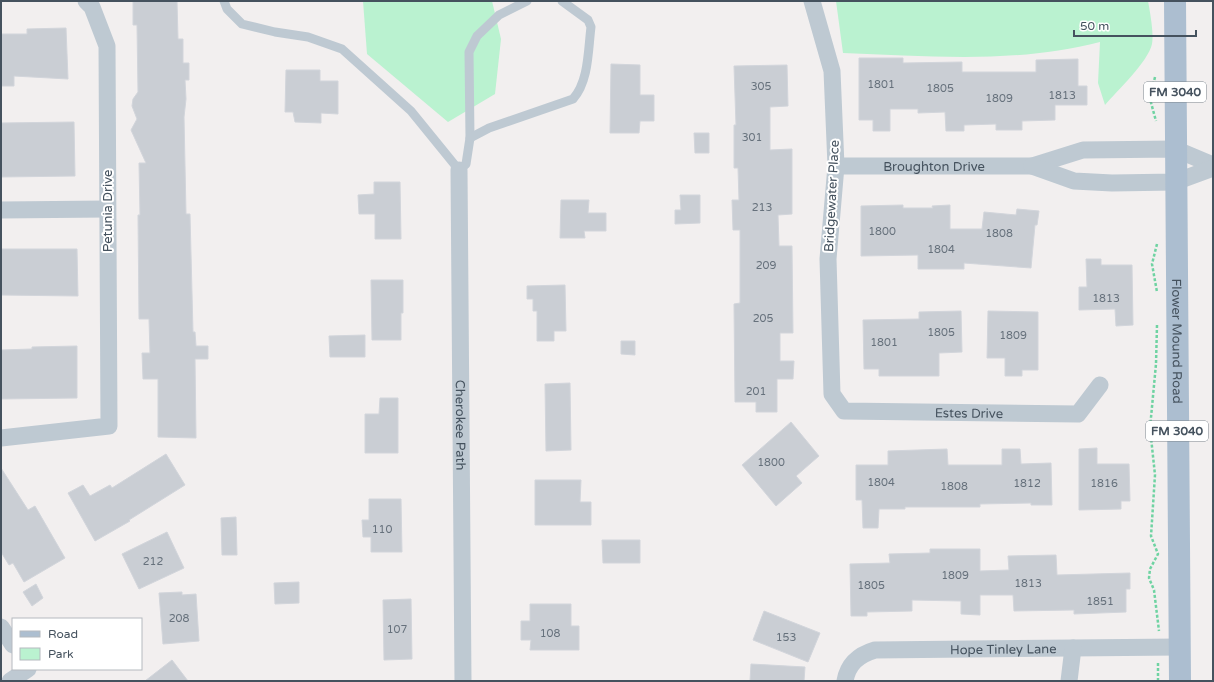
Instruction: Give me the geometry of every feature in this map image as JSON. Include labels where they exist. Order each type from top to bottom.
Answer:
[{"type":"main road","name":"Flower Mound Road","points":[[1175,1],[1175,182],[1169,647],[1180,681]]},
{"type":"street","name":"Petunia Drive","points":[[1,438],[109,426],[107,209],[108,46],[92,7],[86,1]]},
{"type":"street","name":"Bridgewater Place","points":[[812,1],[832,71],[836,166],[828,259],[832,394]]},
{"type":"street","name":"Broughton Drive","points":[[836,166],[1032,166],[1083,150],[1175,149],[1213,165]]},
{"type":"street","name":"Broughton Drive","points":[[1032,166],[1074,181],[1112,183],[1175,182],[1213,168]]},
{"type":"street","name":"Cherokee Path","points":[[459,170],[462,327],[463,681]]},
{"type":"street","points":[[1,210],[107,209]]},
{"type":"street","name":"Estes Drive","points":[[832,394],[844,410],[1078,414],[1100,385]]},
{"type":"street","points":[[1,627],[12,644]]},
{"type":"street","name":"Hope Tinley Lane","points":[[845,681],[847,669],[864,653],[875,650],[1169,647]]},
{"type":"street","points":[[1069,681],[1074,648]]},
{"type":"street","points":[[10,681],[27,670]]},
{"type":"street","points":[[30,670],[38,681]]},
{"type":"lane","points":[[224,1],[227,9],[242,24],[275,32],[308,37],[342,50],[411,112],[459,170],[466,164],[470,138],[469,52],[477,36],[499,15],[527,1]]},
{"type":"lane","points":[[470,138],[489,128],[573,99],[579,92],[584,77],[590,27],[588,20],[562,1]]},
{"type":"path","points":[[1157,236],[1157,244],[1152,264],[1156,279],[1157,298]]},
{"type":"path","points":[[1157,318],[1156,364],[1150,428],[1155,475],[1151,536],[1158,554],[1150,569],[1149,578],[1154,590],[1159,625],[1169,647],[1158,681]]},
{"type":"green space","points":[[363,1],[492,1],[501,39],[495,94],[448,122],[367,54]]},
{"type":"green space","points":[[836,1],[1148,1],[1151,17],[1152,44],[1139,68],[1105,105],[1098,83],[1100,42],[1069,49],[1005,56],[940,57],[843,53]]},
{"type":"building","points":[[133,1],[177,1],[178,39],[183,39],[183,63],[189,63],[189,80],[185,80],[186,99],[184,117],[186,214],[190,214],[193,332],[195,332],[196,346],[208,346],[208,359],[195,359],[196,438],[158,437],[158,379],[143,379],[142,353],[150,353],[149,319],[139,319],[138,215],[140,215],[139,163],[146,163],[131,130],[137,119],[132,106],[133,99],[138,92],[137,25],[133,25]]},
{"type":"building","points":[[66,28],[68,79],[14,76],[14,86],[1,86],[1,34],[27,34],[27,29]]},
{"type":"building","points":[[859,58],[903,58],[903,63],[962,62],[962,72],[1036,72],[1036,60],[1078,59],[1078,86],[1087,86],[1087,105],[1055,105],[1055,120],[1022,121],[1022,130],[996,130],[996,124],[964,125],[964,131],[946,131],[945,112],[918,113],[918,109],[890,109],[890,131],[873,131],[873,120],[859,120]]},
{"type":"building","points":[[611,64],[640,65],[640,95],[654,95],[654,121],[640,121],[639,133],[610,133]]},
{"type":"building","points":[[787,65],[788,106],[770,107],[770,150],[792,149],[792,214],[778,215],[779,246],[792,246],[793,333],[780,333],[780,361],[794,361],[793,379],[777,379],[777,412],[756,412],[756,402],[735,402],[734,304],[740,303],[740,230],[733,230],[732,200],[739,200],[738,168],[734,168],[734,125],[736,125],[734,66]]},
{"type":"building","points":[[286,70],[320,70],[320,81],[338,81],[338,114],[321,113],[321,123],[295,122],[293,112],[285,112]]},
{"type":"building","points":[[74,122],[75,176],[1,177],[1,123]]},
{"type":"building","points":[[694,133],[709,133],[709,153],[695,153]]},
{"type":"building","points":[[374,182],[400,182],[401,239],[375,239],[375,214],[359,214],[358,195],[374,194]]},
{"type":"building","points":[[680,195],[700,195],[700,223],[675,224],[675,210],[681,210]]},
{"type":"building","points":[[561,200],[589,200],[588,213],[606,213],[606,231],[584,231],[585,238],[560,238]]},
{"type":"building","points":[[903,205],[903,208],[933,208],[932,206],[950,205],[950,229],[982,229],[984,212],[1016,215],[1017,209],[1039,211],[1037,225],[1035,225],[1031,268],[964,263],[964,269],[918,269],[918,255],[861,256],[861,206]]},
{"type":"building","points":[[1,249],[77,249],[78,296],[1,295]]},
{"type":"building","points":[[1086,259],[1101,259],[1101,265],[1132,265],[1133,325],[1116,326],[1115,309],[1079,310],[1079,287],[1087,287]]},
{"type":"building","points":[[371,280],[403,280],[401,340],[372,340]]},
{"type":"building","points":[[565,285],[566,331],[554,331],[554,341],[537,341],[537,311],[533,311],[533,299],[527,299],[527,286]]},
{"type":"building","points":[[961,311],[962,352],[939,353],[939,376],[879,376],[879,369],[864,369],[863,320],[919,319],[919,312]]},
{"type":"building","points":[[988,311],[1038,312],[1038,370],[1022,370],[1022,376],[1005,376],[1005,358],[987,358]]},
{"type":"building","points":[[365,335],[365,357],[330,357],[329,336]]},
{"type":"building","points":[[621,341],[635,341],[635,355],[621,354]]},
{"type":"building","points":[[77,346],[77,398],[1,399],[1,350],[32,349],[32,347]]},
{"type":"building","points":[[570,383],[571,450],[546,451],[545,384]]},
{"type":"building","points":[[380,398],[398,398],[398,453],[365,453],[365,414],[379,414]]},
{"type":"building","points":[[791,422],[819,456],[796,476],[802,483],[776,506],[742,465]]},
{"type":"building","points":[[1097,448],[1097,464],[1129,464],[1130,501],[1121,501],[1121,509],[1079,510],[1079,449]]},
{"type":"building","points":[[947,449],[948,465],[1002,465],[1002,449],[1020,449],[1021,464],[1051,463],[1052,505],[1031,505],[1031,503],[980,504],[980,507],[905,507],[905,509],[879,509],[878,528],[863,528],[862,500],[856,500],[856,465],[888,465],[888,451]]},
{"type":"building","points":[[166,454],[185,485],[129,520],[130,521],[95,541],[68,493],[83,485],[90,496],[110,485],[112,488]]},
{"type":"building","points":[[1,468],[28,510],[35,506],[65,558],[24,582],[13,563],[9,565],[1,552]]},
{"type":"building","points":[[535,480],[581,480],[580,502],[591,502],[591,525],[535,525]]},
{"type":"building","points":[[369,499],[401,499],[402,552],[371,552],[371,537],[363,537],[362,520],[369,520]]},
{"type":"building","points":[[236,517],[237,555],[222,555],[221,518]]},
{"type":"building","points":[[167,532],[184,568],[139,589],[122,554]]},
{"type":"building","points":[[602,540],[640,540],[640,563],[603,563]]},
{"type":"building","points":[[930,549],[980,549],[980,571],[1009,570],[1008,556],[1056,555],[1057,575],[1130,573],[1130,589],[1126,589],[1126,612],[1074,614],[1074,610],[1014,611],[1013,595],[980,595],[980,615],[961,614],[961,601],[912,600],[912,611],[867,612],[867,616],[851,616],[850,564],[890,563],[889,554],[930,553]]},
{"type":"building","points":[[299,582],[299,603],[275,604],[274,583]]},
{"type":"building","points":[[36,584],[43,598],[32,606],[23,592]]},
{"type":"building","points":[[182,592],[182,595],[196,594],[199,641],[163,644],[159,593]]},
{"type":"building","points":[[411,599],[412,659],[384,660],[383,600]]},
{"type":"building","points":[[530,604],[571,604],[571,626],[579,626],[579,650],[530,650],[531,640],[521,640],[521,621],[530,621]]},
{"type":"building","points":[[764,611],[820,633],[808,662],[753,640]]},
{"type":"building","points":[[172,660],[188,681],[145,681]]},
{"type":"building","points":[[751,664],[805,667],[804,681],[750,681]]}]
